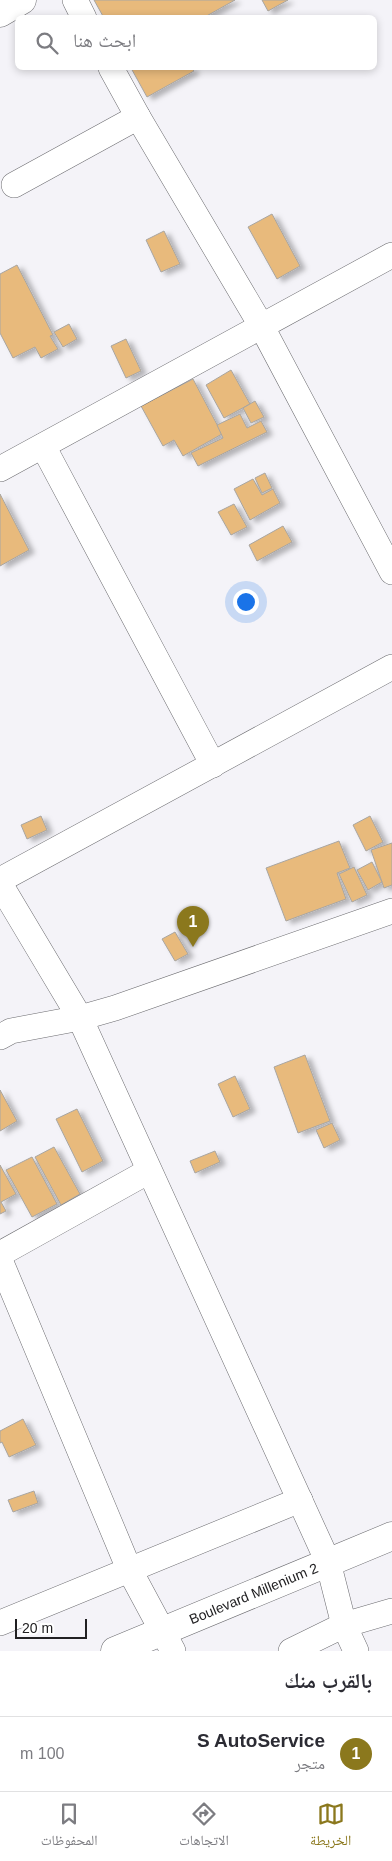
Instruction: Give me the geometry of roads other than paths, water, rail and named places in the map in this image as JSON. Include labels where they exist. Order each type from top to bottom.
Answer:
[{"type":"street","points":[[0,13],[22,0]]},
{"type":"street","points":[[74,0],[82,15]]},
{"type":"street","points":[[112,70],[262,327],[392,572]]},
{"type":"street","points":[[14,185],[138,117]]},
{"type":"street","points":[[0,469],[392,256]]},
{"type":"street","points":[[43,446],[213,765]]},
{"type":"street","points":[[356,1651],[344,1626],[328,1562],[80,1018],[0,882],[392,667]]},
{"type":"street","points":[[0,1037],[11,1031],[80,1018],[115,1008],[392,911]]},
{"type":"street","points":[[0,1254],[149,1171]]},
{"type":"street","points":[[0,1260],[129,1569],[167,1641]]},
{"type":"street","points":[[0,1623],[300,1500]]},
{"type":"street","name":"Boulevard Millenium 2","points":[[115,1651],[167,1641],[328,1562],[392,1536]]},
{"type":"street","points":[[291,1651],[344,1626],[392,1611]]},
{"type":"place","name":"S AutoService","points":[[193,947]]}]
